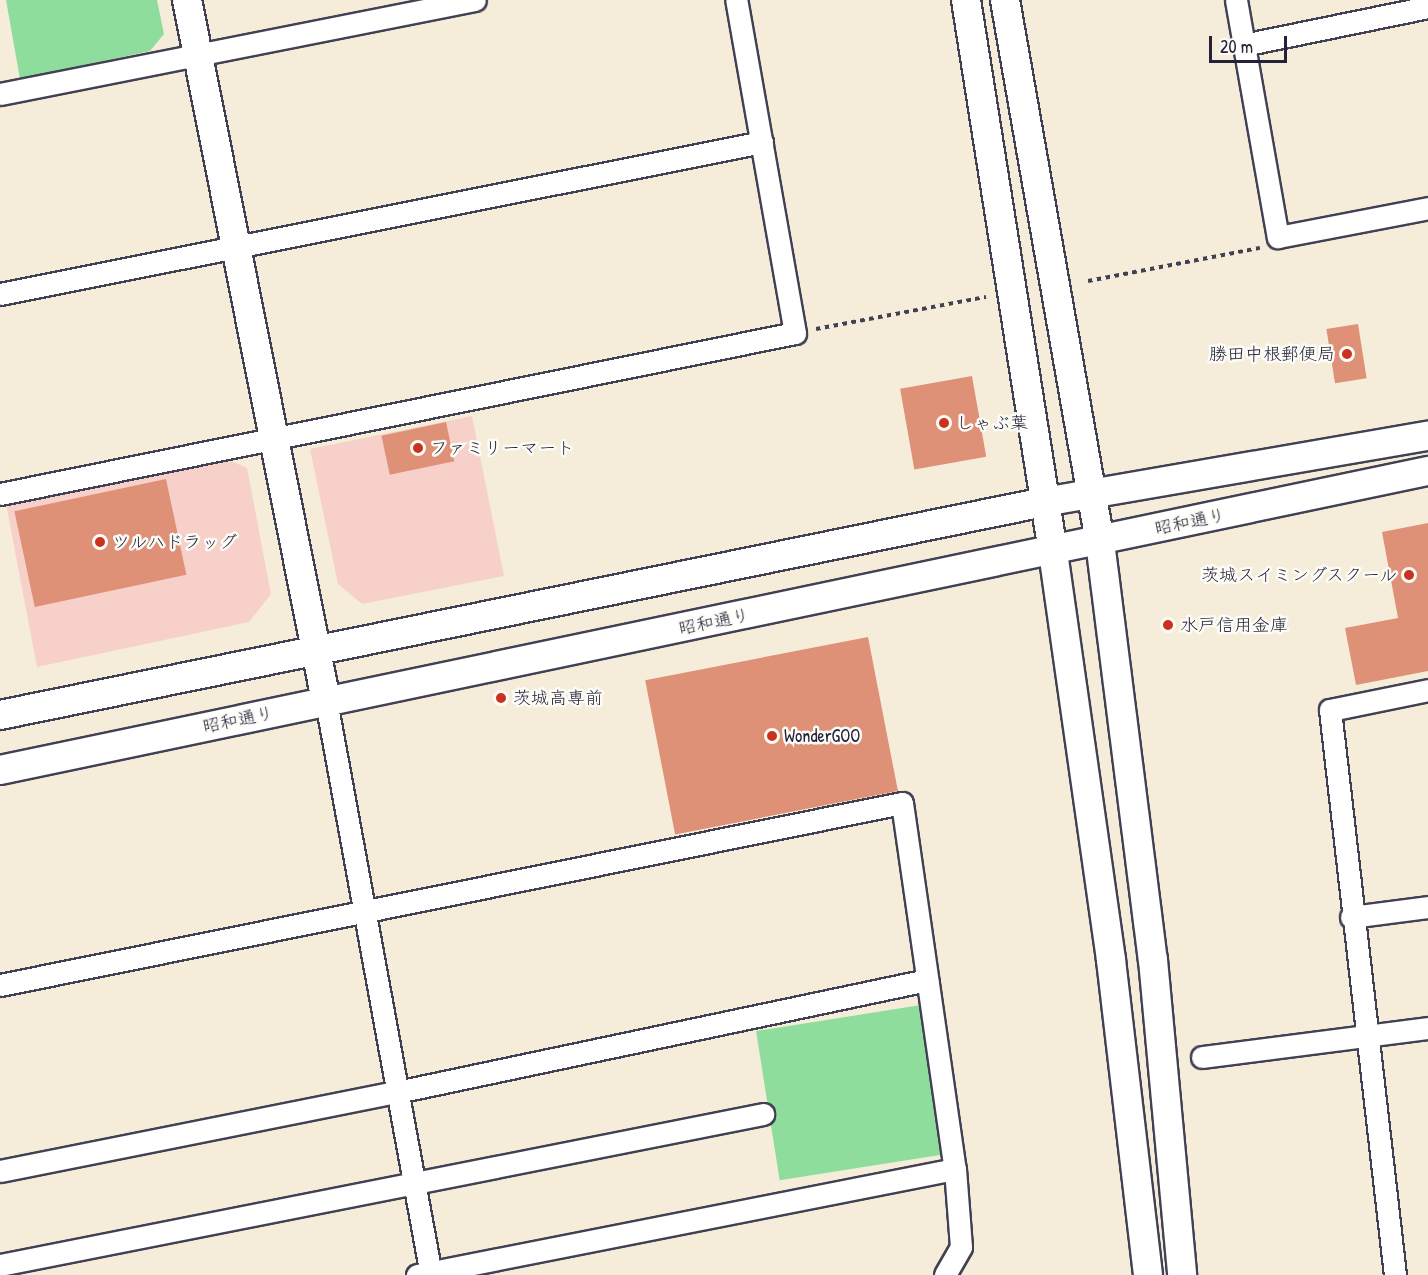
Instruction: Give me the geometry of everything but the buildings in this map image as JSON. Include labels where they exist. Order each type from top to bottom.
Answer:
[{"type":"street","points":[[187,0],[326,701],[414,1182],[426,1274],[955,1169]]},
{"type":"street","points":[[0,94],[475,0]]},
{"type":"street","points":[[0,494],[795,333],[736,0]]},
{"type":"street","points":[[966,0],[1053,552],[1112,960],[1148,1275]]},
{"type":"street","points":[[1005,0],[1100,542],[1153,960],[1182,1275]]},
{"type":"street","points":[[1236,0],[1278,237],[1428,208]]},
{"type":"street","points":[[1243,45],[1428,7]]},
{"type":"street","points":[[0,294],[762,142]]},
{"type":"street","points":[[0,715],[316,653],[1044,502],[1428,436]]},
{"type":"street","name":"昭和通り","points":[[0,770],[1053,552],[1428,471]]},
{"type":"street","points":[[1395,1275],[1351,917],[1330,710],[1428,690]]},
{"type":"street","points":[[0,985],[902,803],[955,1169],[961,1247],[945,1275]]},
{"type":"street","points":[[1351,917],[1428,907]]},
{"type":"street","points":[[0,1171],[397,1092],[927,980]]},
{"type":"street","points":[[1202,1057],[1428,1028]]},
{"type":"street","points":[[0,1266],[763,1114]]},
{"type":"path","points":[[1088,281],[1265,247],[1278,237]]},
{"type":"path","points":[[795,333],[987,297]]},
{"type":"shaded area","points":[[472,416],[504,576],[362,604],[338,584],[310,449]]},
{"type":"shaded area","points":[[226,459],[247,468],[271,594],[249,622],[37,667],[6,504]]},
{"type":"green space","points":[[6,0],[157,0],[164,34],[150,51],[20,79]]},
{"type":"green space","points":[[921,1005],[945,1154],[780,1180],[756,1031]]},
{"type":"place","name":"勝田中根郵便局","points":[[1347,354]]},
{"type":"place","name":"しゃぶ葉","points":[[944,423]]},
{"type":"place","name":"ファミリーマート","points":[[418,448]]},
{"type":"place","name":"ツルハドラッグ","points":[[100,542]]},
{"type":"place","name":"茨城スイミングスクール","points":[[1409,575]]},
{"type":"place","name":"水戸信用金庫","points":[[1168,625]]},
{"type":"place","name":"茨城高専前","points":[[501,698]]},
{"type":"place","name":"WonderGOO","points":[[772,736]]}]
